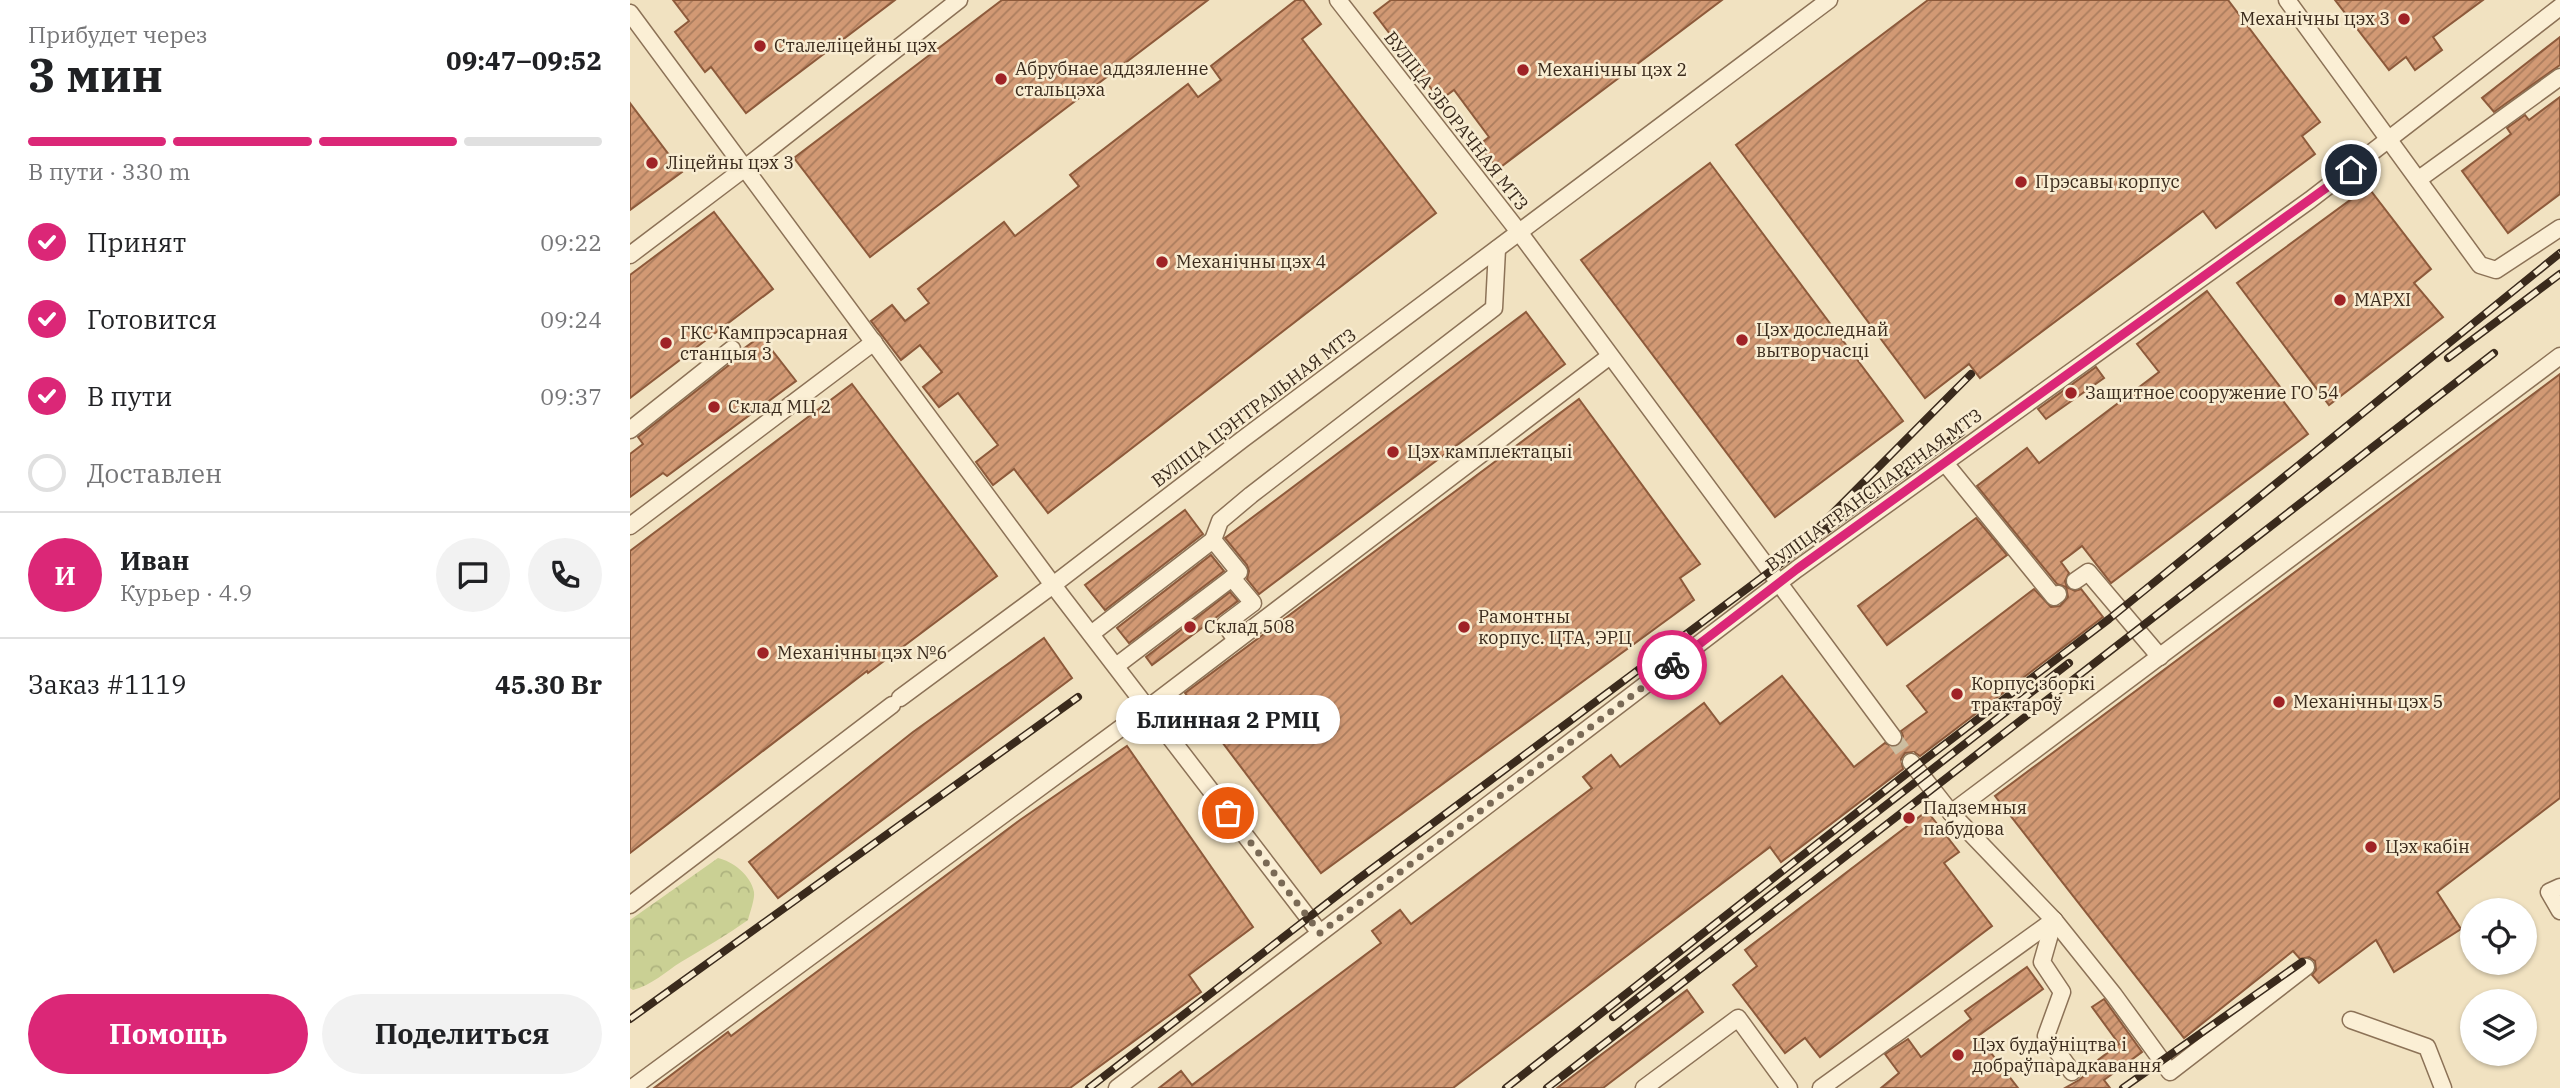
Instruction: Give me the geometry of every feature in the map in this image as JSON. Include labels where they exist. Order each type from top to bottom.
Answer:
[{"type":"lane","points":[[630,254],[745,168],[959,0]]},
{"type":"lane","name":"ВУЛІЦА ЗБОРАЧНАЯ МТЗ","points":[[1338,0],[1519,232],[1777,584],[1893,737]]},
{"type":"lane","name":"ВУЛІЦА ЦЭНТРАЛЬНАЯ МТЗ","points":[[630,905],[896,701],[1829,0]]},
{"type":"lane","points":[[2287,0],[2391,139],[2480,265],[2496,270],[2560,228]]},
{"type":"lane","name":"ВУЛІЦА ТРАНСПАРТНАЯ МТЗ","points":[[1117,1088],[1777,584],[2391,139],[2560,8]]},
{"type":"lane","points":[[630,13],[1053,585],[1320,933]]},
{"type":"lane","points":[[2419,179],[2560,77]]},
{"type":"lane","points":[[1091,634],[1213,540],[1220,521],[1251,495],[1494,309],[1497,249]]},
{"type":"lane","points":[[630,526],[874,342]]},
{"type":"lane","points":[[630,430],[732,349]]},
{"type":"lane","points":[[632,1088],[1148,708],[1610,356]]},
{"type":"lane","points":[[1951,813],[2560,356]]},
{"type":"lane","points":[[1945,463],[2054,597],[2059,594]]},
{"type":"lane","points":[[1116,666],[1239,572],[1213,540]]},
{"type":"lane","points":[[2075,581],[2088,572],[2160,657]]},
{"type":"lane","points":[[1233,578],[1253,603],[1225,624],[1236,640]]},
{"type":"lane","points":[[1911,762],[1951,813],[2054,920],[2114,995],[2170,1072],[2306,967]]},
{"type":"lane","points":[[2560,887],[2549,892],[2560,911]]},
{"type":"lane","points":[[2054,920],[2042,962],[2062,992],[2046,1036],[2072,1072]]},
{"type":"lane","points":[[1821,1088],[2054,920]]},
{"type":"lane","points":[[1644,1088],[1738,1018],[1789,1088]]},
{"type":"lane","points":[[2351,1020],[2427,1047],[2443,1088]]},
{"type":"green space","points":[[718,858],[740,870],[752,886],[754,898],[748,920],[652,982],[633,990],[630,988],[630,920]]},
{"type":"building","name":"Сталеліцейны цэх","points":[[673,0],[895,0],[746,113],[711,67],[705,72],[675,32],[689,21]]},
{"type":"building","name":"Абрубнае аддзяленне стальцэха","points":[[1002,0],[1208,0],[870,257],[794,158]]},
{"type":"building","name":"Механічны цэх 4","points":[[1296,0],[1303,0],[1321,24],[1302,39],[1436,213],[1048,513],[1014,469],[993,485],[976,462],[998,445],[958,393],[939,407],[923,387],[942,372],[920,345],[901,360],[871,321],[892,305],[905,321],[929,303],[918,289],[1004,222],[1015,236],[1079,186],[1070,175],[1188,84],[1198,97],[1221,80],[1211,66]]},
{"type":"building","name":"Механічны цэх 2","points":[[1391,0],[1722,0],[1498,169],[1479,145],[1489,137],[1454,90],[1440,100],[1374,13]]},
{"type":"building","name":"Прэсавы корпус","points":[[1928,0],[2228,0],[2320,122],[2302,136],[2315,154],[2216,228],[2203,211],[1980,378],[1969,364],[1925,398],[1736,145]]},
{"type":"building","name":"Механічны цэх 3","points":[[2335,0],[2483,0],[2433,37],[2442,50],[2415,70],[2406,57],[2389,70]]},
{"type":"building","points":[[2560,37],[2560,65],[2494,112],[2482,98]]},
{"type":"building","points":[[2560,97],[2560,194],[2508,233],[2462,171],[2511,134],[2507,128],[2525,115],[2529,120]]},
{"type":"building","name":"Ліцейны цэх 3","points":[[630,103],[682,172],[630,210]]},
{"type":"building","name":"Цэх доследнай вытворчасці","points":[[1710,163],[1903,421],[1775,517],[1581,260]]},
{"type":"building","name":"МАРХІ","points":[[2368,187],[2431,269],[2414,283],[2443,317],[2329,405],[2237,283]]},
{"type":"building","name":"ГКС Кампрэсарная станцыя 3","points":[[714,212],[773,289],[630,398],[630,275]]},
{"type":"building","name":"Корпус зборкі трактароў","points":[[2207,291],[2284,392],[2278,394],[2308,434],[2111,583],[2082,546],[2061,562],[2069,573],[2065,581],[2067,587],[2075,591],[2081,589],[2103,617],[1920,756],[1914,752],[1905,753],[1901,759],[1903,769],[1781,862],[1770,847],[1453,1088],[1159,1088],[1181,1071],[1192,1085],[1381,943],[1372,931],[1400,910],[1411,924],[1592,788],[1583,777],[1611,755],[1620,767],[1704,703],[1720,724],[1782,676],[1854,767],[1885,743],[1894,747],[1900,745],[1903,736],[1901,731],[1927,712],[1907,686],[2034,589],[2051,607],[2060,606],[2068,597],[2066,587],[2057,584],[1977,486],[2027,448],[2039,463],[2159,372],[2137,344]]},
{"type":"building","name":"Цэх камплектацыі","points":[[1526,312],[1565,364],[1259,594],[1247,579],[1247,565],[1225,538]]},
{"type":"building","name":"Склад МЦ 2","points":[[761,336],[796,381],[667,476],[663,473],[630,497],[630,454],[643,444],[638,437],[739,357],[742,350]]},
{"type":"building","name":"Защитное сооружение ГО 54","points":[[2096,367],[2104,378],[2046,419],[2038,409]]},
{"type":"building","name":"Механічны цэх 5","points":[[2560,374],[2560,798],[2437,892],[2460,930],[2394,972],[2376,940],[2319,983],[2312,975],[2316,970],[2315,961],[2309,957],[2300,959],[2293,951],[2184,1038],[1995,796]]},
{"type":"building","name":"Механічны цэх №6","points":[[852,384],[997,576],[868,673],[867,671],[630,853],[630,551]]},
{"type":"building","name":"Рамонтны корпус. ЦТА, ЭРЦ","points":[[1579,399],[1700,564],[1680,578],[1694,600],[1321,873],[1185,693]]},
{"type":"building","points":[[1185,510],[1203,534],[1105,610],[1085,585]]},
{"type":"building","points":[[1976,518],[2007,555],[1887,645],[1858,606]]},
{"type":"building","points":[[1211,555],[1224,571],[1129,643],[1117,628]]},
{"type":"building","name":"Склад 508","points":[[1230,592],[1238,601],[1152,665],[1146,657]]},
{"type":"building","points":[[1044,638],[1072,678],[778,898],[749,862],[913,732]]},
{"type":"building","points":[[1127,746],[1253,927],[1189,975],[1201,992],[1070,1088],[654,1088],[728,1032],[731,1036],[1020,820]]},
{"type":"building","points":[[1927,811],[1959,852],[1944,863],[1992,926],[1820,1057],[1805,1038],[1785,1053],[1733,985],[1757,966],[1745,950]]},
{"type":"building","name":"Цэх будаўніцтва і добраўпарадкавання","points":[[2027,967],[2043,989],[1978,1036],[2018,1088],[1881,1088],[1899,1073],[1885,1054],[1908,1039],[1921,1057],[1971,1019],[1965,1011]]},
{"type":"building","points":[[1687,990],[1703,1012],[1603,1088],[1557,1088]]},
{"type":"building","points":[[2104,999],[2142,1052],[2104,1080],[2110,1088],[2065,1088],[2100,1063],[2098,1060],[2119,1044],[2092,1007]]},
{"type":"tunnel","points":[[1893,737],[1911,762]]},
{"type":"railway","points":[[1506,1088],[1915,767],[2109,619],[2560,253]]},
{"type":"railway","points":[[2448,358],[2560,274]]},
{"type":"railway","points":[[1547,1088],[2494,353]]},
{"type":"railway","points":[[1820,526],[1971,374]]},
{"type":"railway","points":[[1089,1088],[1357,880],[1788,558],[1962,432]]},
{"type":"railway","points":[[1613,1017],[2069,663]]},
{"type":"railway","points":[[630,1019],[1078,697]]},
{"type":"railway","points":[[2123,1088],[2302,962]]},
{"type":"way so far","points":[[1228,813],[1320,933],[1672,665]]},
{"type":"place","name":"Механічны цэх 3","points":[[2404,19]]},
{"type":"place","name":"Сталеліцейны цэх","points":[[760,46]]},
{"type":"place","name":"Механічны цэх 2","points":[[1523,70]]},
{"type":"place","name":"Абрубнае аддзяленне стальцэха","points":[[1001,79]]},
{"type":"place","name":"Ліцейны цэх 3","points":[[652,163]]},
{"type":"place","name":"Прэсавы корпус","points":[[2021,182]]},
{"type":"place","name":"Механічны цэх 4","points":[[1162,262]]},
{"type":"place","name":"МАРХІ","points":[[2340,300]]},
{"type":"place","name":"Цэх доследнай вытворчасці","points":[[1742,340]]},
{"type":"place","name":"ГКС Кампрэсарная станцыя 3","points":[[666,343]]},
{"type":"place","name":"Защитное сооружение ГО 54","points":[[2071,393]]},
{"type":"place","name":"Склад МЦ 2","points":[[714,407]]},
{"type":"place","name":"Цэх камплектацыі","points":[[1393,452]]},
{"type":"place","name":"Склад 508","points":[[1190,627]]},
{"type":"place","name":"Рамонтны корпус. ЦТА, ЭРЦ","points":[[1464,627]]},
{"type":"place","name":"Механічны цэх №6","points":[[763,653]]},
{"type":"place","name":"Корпус зборкі трактароў","points":[[1957,694]]},
{"type":"place","name":"Механічны цэх 5","points":[[2279,702]]},
{"type":"place","name":"Блинная 2 РМЦ","points":[[1228,813]]},
{"type":"place","name":"Падземныя пабудова","points":[[1909,818]]},
{"type":"place","name":"Цэх кабін","points":[[2371,847]]},
{"type":"place","name":"Цэх будаўніцтва і добраўпарадкавання","points":[[1958,1055]]},
{"type":"route","points":[[1672,665],[1797,569],[2351,170]]}]
